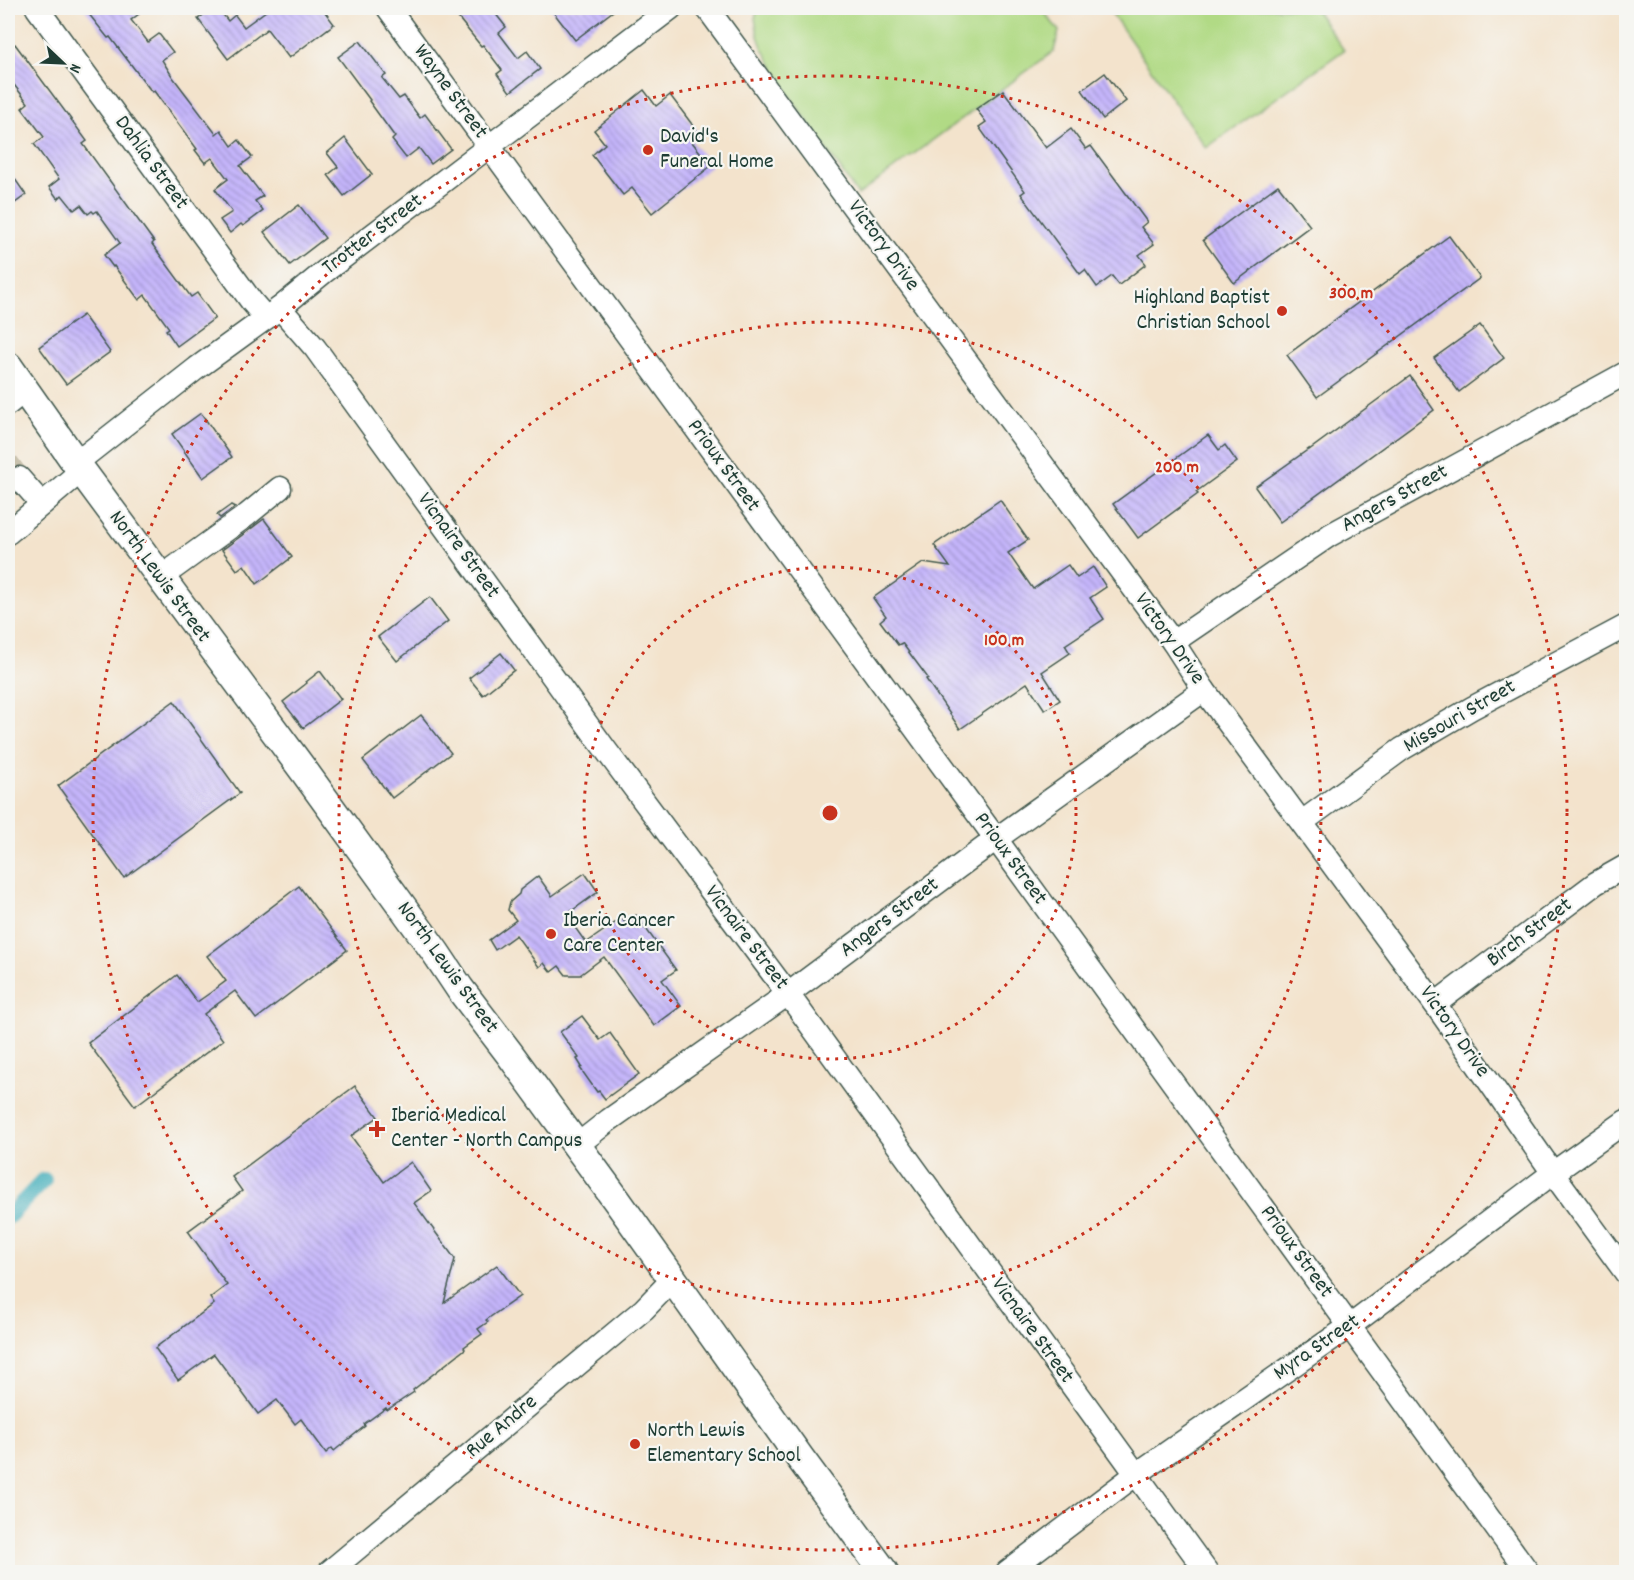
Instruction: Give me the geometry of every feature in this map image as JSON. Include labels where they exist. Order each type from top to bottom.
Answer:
[{"type":"main road","name":"North Lewis Street","points":[[8,366],[16,397],[79,467],[304,771],[884,1572]]},
{"type":"street","name":"Dahlia Street","points":[[37,8],[252,302],[273,313]]},
{"type":"street","name":"Wayne Street","points":[[388,8],[490,147]]},
{"type":"street","name":"Trotter Street","points":[[8,533],[42,504],[79,467],[197,368],[273,313],[669,8]]},
{"type":"street","name":"Victory Drive","points":[[707,8],[1173,642],[1204,690],[1435,1004],[1626,1273]]},
{"type":"street","name":"Prioux Street","points":[[490,147],[1528,1572]]},
{"type":"street","name":"Vicnaire Street","points":[[273,313],[315,348],[605,749],[788,994],[1207,1572]]},
{"type":"street","name":"Angers Street","points":[[1173,642],[1330,535],[1626,373]]},
{"type":"street","points":[[19,477],[42,504]]},
{"type":"street","points":[[160,578],[248,515],[280,488]]},
{"type":"street","name":"Missouri Street","points":[[1302,822],[1402,749],[1472,708],[1626,626]]},
{"type":"street","name":"Angers Street","points":[[576,1146],[617,1114],[788,994],[996,839],[1204,690]]},
{"type":"street","name":"Birch Street","points":[[1435,1004],[1596,883],[1626,866]]},
{"type":"street","name":"Myra Street","points":[[1007,1572],[1135,1475],[1350,1326],[1626,1121]]},
{"type":"street","name":"Rue Andre","points":[[328,1572],[644,1309],[673,1279]]},
{"type":"green space","points":[[758,8],[1041,8],[1059,31],[1054,51],[858,195],[790,96],[762,47],[755,18]]},
{"type":"green space","points":[[1108,8],[1314,8],[1344,50],[1206,148]]},
{"type":"building","points":[[84,8],[147,8],[131,20],[148,42],[159,34],[173,52],[162,60],[216,134],[221,130],[232,146],[239,140],[252,157],[240,166],[263,196],[255,201],[263,211],[230,233],[220,220],[232,212],[215,189],[228,179],[212,158],[205,163],[154,91],[152,92],[110,37],[108,38]]},
{"type":"building","points":[[213,8],[218,8],[228,21],[235,15],[244,27],[270,8],[322,8],[334,24],[289,58],[267,29],[228,59],[198,19]]},
{"type":"building","points":[[465,8],[491,8],[506,27],[499,33],[518,58],[527,51],[540,69],[510,92],[497,74],[502,70],[456,15]]},
{"type":"building","points":[[550,8],[617,8],[575,40]]},
{"type":"building","points":[[360,41],[386,75],[382,78],[399,99],[404,96],[420,118],[425,114],[451,149],[431,164],[419,148],[406,158],[392,140],[395,137],[338,57]]},
{"type":"building","points":[[15,44],[87,141],[83,144],[154,242],[152,244],[191,297],[197,293],[215,318],[177,346],[166,330],[169,328],[145,295],[139,300],[104,255],[120,243],[97,211],[88,214],[81,205],[74,210],[62,195],[58,199],[49,187],[59,179],[34,144],[44,137],[22,108],[28,103],[8,77],[8,50]]},
{"type":"building","points":[[1105,73],[1126,101],[1103,119],[1082,90]]},
{"type":"building","name":"David's Funeral Home","points":[[644,90],[656,106],[670,95],[700,135],[692,142],[711,166],[652,213],[632,188],[623,195],[592,155],[605,144],[594,130]]},
{"type":"building","points":[[1003,90],[1046,148],[1071,129],[1086,149],[1091,146],[1147,222],[1141,227],[1154,244],[1139,255],[1146,264],[1119,285],[1112,276],[1097,287],[1085,270],[1080,274],[1021,194],[1025,191],[979,127],[986,122],[976,109]]},
{"type":"building","points":[[345,138],[372,174],[344,196],[328,175],[338,167],[327,153]]},
{"type":"building","points":[[8,169],[26,195],[8,208]]},
{"type":"building","points":[[1278,185],[1310,226],[1234,283],[1203,240]]},
{"type":"building","points":[[299,205],[325,238],[290,265],[264,232]]},
{"type":"building","points":[[1449,236],[1480,278],[1317,397],[1287,355]]},
{"type":"building","points":[[83,315],[110,352],[66,384],[39,347]]},
{"type":"building","points":[[1480,325],[1504,358],[1459,392],[1434,358]]},
{"type":"building","points":[[1410,376],[1434,410],[1280,522],[1255,487]]},
{"type":"building","points":[[201,413],[232,457],[203,478],[172,434]]},
{"type":"building","points":[[1208,435],[1219,450],[1225,445],[1237,462],[1138,538],[1113,504]]},
{"type":"building","points":[[8,449],[20,465],[16,465],[8,472]]},
{"type":"building","points":[[1000,500],[1028,540],[1008,553],[1033,589],[1068,565],[1077,578],[1093,567],[1106,587],[1090,598],[1104,619],[1065,645],[1070,653],[1042,672],[1060,700],[1045,710],[1027,683],[960,729],[926,679],[928,678],[902,643],[898,645],[880,621],[886,616],[873,598],[923,563],[950,567],[934,545]]},
{"type":"building","points":[[231,505],[235,507],[220,518],[217,515]]},
{"type":"building","points":[[264,519],[292,557],[257,584],[244,565],[237,570],[222,550]]},
{"type":"building","points":[[430,597],[448,621],[397,661],[378,637]]},
{"type":"building","points":[[501,653],[514,670],[483,695],[469,678]]},
{"type":"building","points":[[320,671],[341,699],[303,728],[283,702]]},
{"type":"building","points":[[174,701],[240,793],[124,878],[58,786]]},
{"type":"building","points":[[421,715],[451,753],[392,798],[363,760]]},
{"type":"building","points":[[585,873],[598,892],[566,915],[586,943],[622,918],[625,923],[636,915],[676,970],[662,980],[681,1006],[654,1026],[604,957],[580,975],[566,975],[559,966],[551,972],[544,963],[539,967],[516,935],[495,950],[489,940],[516,920],[508,910],[510,902],[520,890],[538,876],[552,896]]},
{"type":"building","points":[[299,886],[347,950],[256,1019],[235,991],[204,1014],[223,1040],[135,1106],[88,1043],[177,975],[197,1002],[210,993],[226,981],[207,956]]},
{"type":"building","points":[[582,1016],[600,1040],[610,1033],[639,1074],[605,1099],[599,1091],[597,1092],[580,1068],[582,1067],[577,1059],[579,1058],[560,1032]]},
{"type":"building","name":"Iberia Medical Center - North Campus","points":[[355,1086],[378,1117],[351,1136],[384,1182],[411,1162],[431,1191],[414,1203],[455,1259],[444,1303],[497,1265],[520,1296],[486,1320],[488,1322],[478,1329],[482,1334],[413,1390],[414,1392],[364,1424],[365,1426],[334,1451],[332,1448],[326,1453],[301,1419],[295,1424],[277,1400],[258,1414],[214,1354],[178,1380],[155,1348],[214,1304],[210,1298],[227,1285],[188,1231],[242,1191],[232,1177]]},
{"type":"waterway","points":[[8,1217],[44,1180]]},
{"type":"tunnel","points":[[8,463],[19,478]]},
{"type":"place","name":"David's Funeral Home","points":[[648,150]]},
{"type":"place","name":"Highland Baptist Christian School","points":[[1282,311]]},
{"type":"place","name":"Iberia Cancer Care Center","points":[[551,934]]},
{"type":"place","name":"Iberia Medical Center - North Campus","points":[[377,1129]]},
{"type":"place","name":"North Lewis Elementary School","points":[[635,1444]]}]
